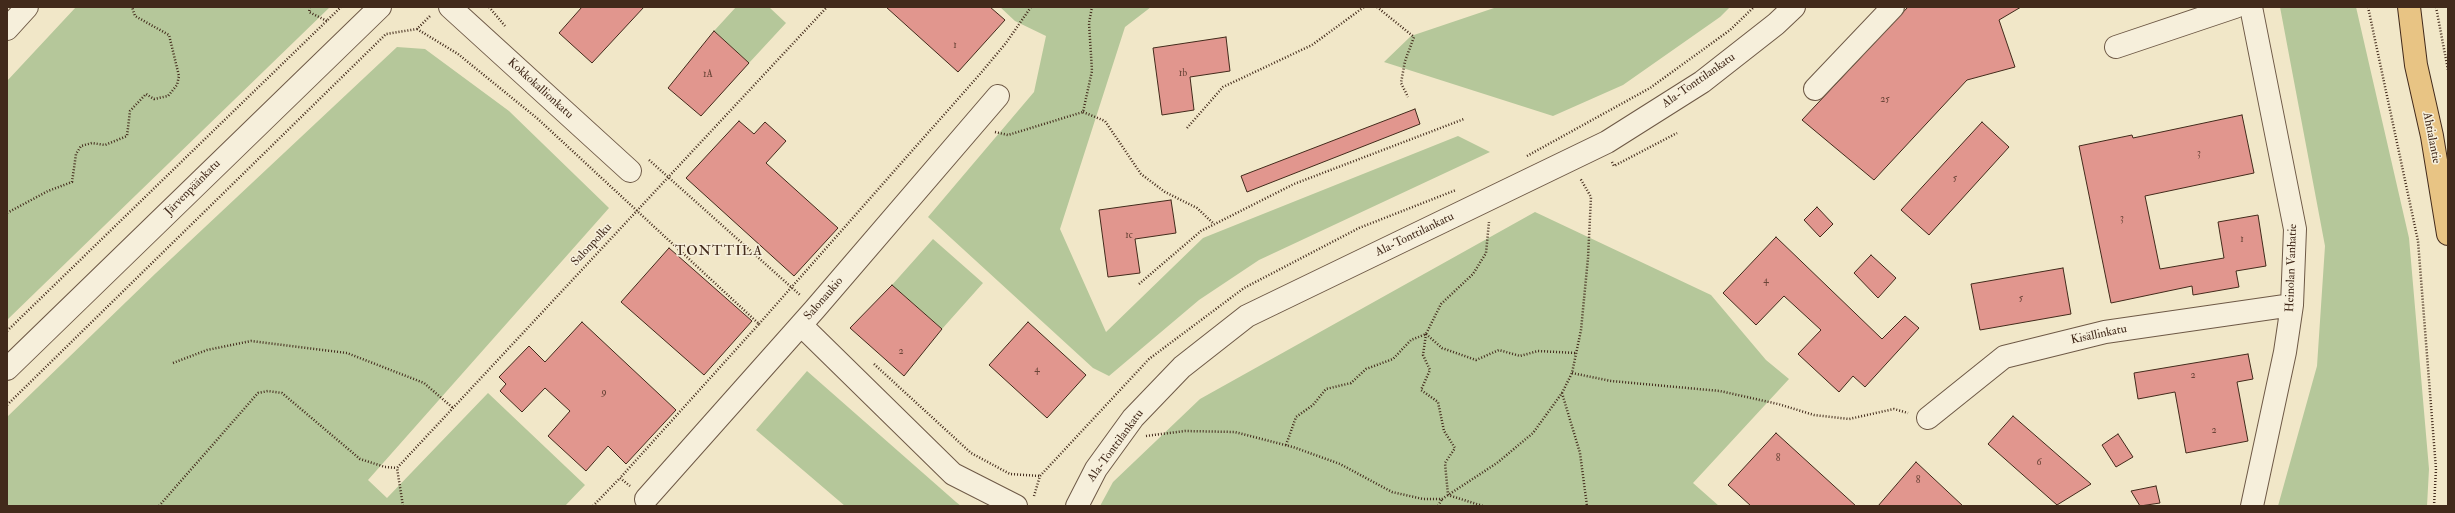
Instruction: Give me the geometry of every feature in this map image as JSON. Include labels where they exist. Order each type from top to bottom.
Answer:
[{"type":"main road","name":"Ahtialantie","points":[[2398,7],[2416,65],[2432,136],[2448,234]]},
{"type":"main road","name":"Ahtialantie","points":[[2409,7],[2416,65]]},
{"type":"street","points":[[7,29],[27,7]]},
{"type":"street","name":"Järvenpäänkatu","points":[[7,369],[380,7]]},
{"type":"street","name":"Ala-Tonttilankatu","points":[[1077,506],[1096,469],[1134,418],[1182,367],[1247,316],[1607,142],[1702,82],[1776,24],[1794,7]]},
{"type":"street","points":[[1815,89],[1893,7]]},
{"type":"street","points":[[2116,47],[2235,7]]},
{"type":"street","name":"Heinolan Vanhatie","points":[[2251,7],[2295,230],[2292,305],[2285,352],[2252,506]]},
{"type":"street","name":"Kokkokallionkatu","points":[[442,10],[630,171]]},
{"type":"street","name":"Salonaukio","points":[[646,499],[815,309],[998,96]]},
{"type":"street","name":"Kisällinkatu","points":[[1928,418],[2004,357],[2105,332],[2292,305]]},
{"type":"street","points":[[801,325],[953,474],[1016,506]]},
{"type":"path","points":[[7,213],[48,191],[72,182],[76,154],[81,146],[92,143],[105,145],[127,136],[130,111],[146,94],[154,99],[168,96],[177,85],[179,76],[170,36],[135,16],[132,7]]},
{"type":"path","points":[[310,7],[309,12],[327,21]]},
{"type":"path","points":[[7,331],[341,7]]},
{"type":"path","name":"Salonpolku","points":[[397,468],[635,211],[668,178],[827,7]]},
{"type":"path","points":[[593,506],[792,288],[1006,44],[1031,7]]},
{"type":"path","points":[[1083,112],[1092,71],[1089,23],[1092,7]]},
{"type":"path","points":[[1187,128],[1223,87],[1312,45],[1364,7]]},
{"type":"path","points":[[1377,7],[1414,37],[1405,61],[1401,83],[1408,97]]},
{"type":"path","points":[[2368,7],[2418,241],[2436,469],[2434,506]]},
{"type":"path","points":[[2436,7],[2448,70]]},
{"type":"path","points":[[7,405],[386,34],[417,29],[442,10]]},
{"type":"path","points":[[417,29],[458,54],[538,119],[635,211],[759,324]]},
{"type":"path","points":[[971,128],[1008,135],[1083,112],[1105,120],[1141,174],[1164,192],[1197,208],[1214,224]]},
{"type":"path","points":[[1139,284],[1201,231],[1214,224],[1294,184],[1464,119]]},
{"type":"path","points":[[1438,506],[1442,499],[1497,463],[1533,433],[1562,393],[1572,373],[1581,330],[1588,258],[1591,196],[1570,160]]},
{"type":"path","points":[[668,178],[815,309]]},
{"type":"path","points":[[1448,495],[1445,463],[1455,448],[1444,431],[1438,402],[1421,390],[1430,370],[1423,355],[1426,334],[1441,304],[1473,274],[1486,252],[1488,224],[1504,192]]},
{"type":"path","points":[[1426,334],[1442,348],[1476,360],[1499,350],[1520,356],[1538,351],[1576,354]]},
{"type":"path","points":[[1286,445],[1296,417],[1313,405],[1326,389],[1350,383],[1366,369],[1393,359],[1411,340],[1426,334]]},
{"type":"path","points":[[173,363],[207,350],[251,341],[347,353],[424,383],[453,408]]},
{"type":"path","points":[[873,363],[971,453],[1010,474],[1040,476]]},
{"type":"path","points":[[1572,373],[1611,381],[1720,391],[1778,404],[1814,415],[1849,419],[1894,409],[1928,418]]},
{"type":"path","points":[[159,506],[258,393],[268,391],[282,393],[360,459],[397,468],[404,506]]},
{"type":"path","points":[[1562,393],[1580,453],[1587,506]]},
{"type":"path","points":[[1118,440],[1185,431],[1235,432],[1286,445],[1340,464],[1392,492],[1423,499],[1442,499]]},
{"type":"path","points":[[620,478],[646,499]]},
{"type":"path","points":[[1448,495],[1483,506]]},
{"type":"green space","points":[[76,7],[330,7],[7,320],[7,81]]},
{"type":"green space","points":[[736,7],[769,7],[786,23],[749,63],[714,31]]},
{"type":"green space","points":[[1000,7],[1151,7],[1125,27],[1060,229],[1106,332],[1203,238],[1458,136],[1490,152],[1259,260],[1199,300],[1109,376],[1093,368],[928,217],[1034,92],[1046,36],[1015,21]]},
{"type":"green space","points":[[1497,7],[1730,7],[1720,17],[1623,85],[1553,116],[1384,62],[1411,36]]},
{"type":"green space","points":[[2280,7],[2356,7],[2409,238],[2429,469],[2427,506],[2278,506],[2317,366],[2325,246]]},
{"type":"green space","points":[[397,47],[425,49],[509,111],[609,208],[368,480],[387,498],[488,393],[585,485],[565,506],[7,506],[7,417],[156,273]]},
{"type":"green space","points":[[1535,212],[1711,295],[1766,360],[1789,379],[1693,483],[1719,506],[1100,506],[1113,482],[1200,399]]},
{"type":"green space","points":[[933,239],[983,283],[942,329],[892,285]]},
{"type":"green space","points":[[807,371],[961,506],[845,506],[756,430]]},
{"type":"building","points":[[582,7],[644,7],[592,63],[559,33]]},
{"type":"building","points":[[886,7],[990,7],[1005,20],[958,72]]},
{"type":"building","points":[[1908,7],[2021,7],[1999,20],[2015,67],[1967,80],[1874,180],[1802,120]]},
{"type":"building","points":[[714,31],[749,63],[701,116],[668,88]]},
{"type":"building","points":[[1226,37],[1230,71],[1190,77],[1194,110],[1162,115],[1153,48]]},
{"type":"building","points":[[1415,109],[1420,124],[1247,192],[1241,176]]},
{"type":"building","points":[[2242,115],[2254,173],[2145,196],[2160,269],[2224,258],[2218,222],[2258,215],[2266,266],[2236,271],[2239,287],[2193,295],[2192,286],[2111,303],[2079,146],[2132,135],[2133,138]]},
{"type":"building","points":[[739,121],[754,134],[765,122],[786,141],[766,163],[838,228],[794,276],[686,178]]},
{"type":"building","points":[[1982,122],[2009,147],[1929,235],[1901,210]]},
{"type":"building","points":[[1171,200],[1176,233],[1135,239],[1140,273],[1108,277],[1099,210]]},
{"type":"building","points":[[1817,207],[1833,224],[1820,237],[1804,220]]},
{"type":"building","points":[[1776,237],[1882,339],[1905,316],[1919,328],[1865,387],[1853,376],[1839,392],[1798,354],[1821,330],[1784,296],[1756,325],[1723,293]]},
{"type":"building","points":[[669,248],[752,321],[704,375],[621,302]]},
{"type":"building","points":[[1871,255],[1896,278],[1878,298],[1854,273]]},
{"type":"building","points":[[2063,268],[2071,314],[1980,330],[1971,284]]},
{"type":"building","points":[[892,285],[942,329],[904,376],[850,328]]},
{"type":"building","points":[[582,322],[676,410],[626,464],[608,446],[586,471],[548,436],[570,411],[545,388],[522,412],[500,391],[506,384],[499,377],[529,346],[545,362]]},
{"type":"building","points":[[1028,322],[1086,375],[1047,418],[989,365]]},
{"type":"building","points":[[2248,354],[2253,379],[2237,382],[2248,441],[2186,453],[2175,392],[2138,399],[2134,373]]},
{"type":"building","points":[[2013,416],[2091,484],[2057,505],[1988,444]]},
{"type":"building","points":[[1776,433],[1856,506],[1751,506],[1728,485]]},
{"type":"building","points":[[2118,434],[2133,457],[2116,467],[2102,445]]},
{"type":"building","points":[[1916,462],[1963,506],[1878,506]]},
{"type":"building","points":[[2156,486],[2160,503],[2140,506],[2131,491]]},
{"type":"district","name":"TONTTILA","points":[[719,252]]}]
